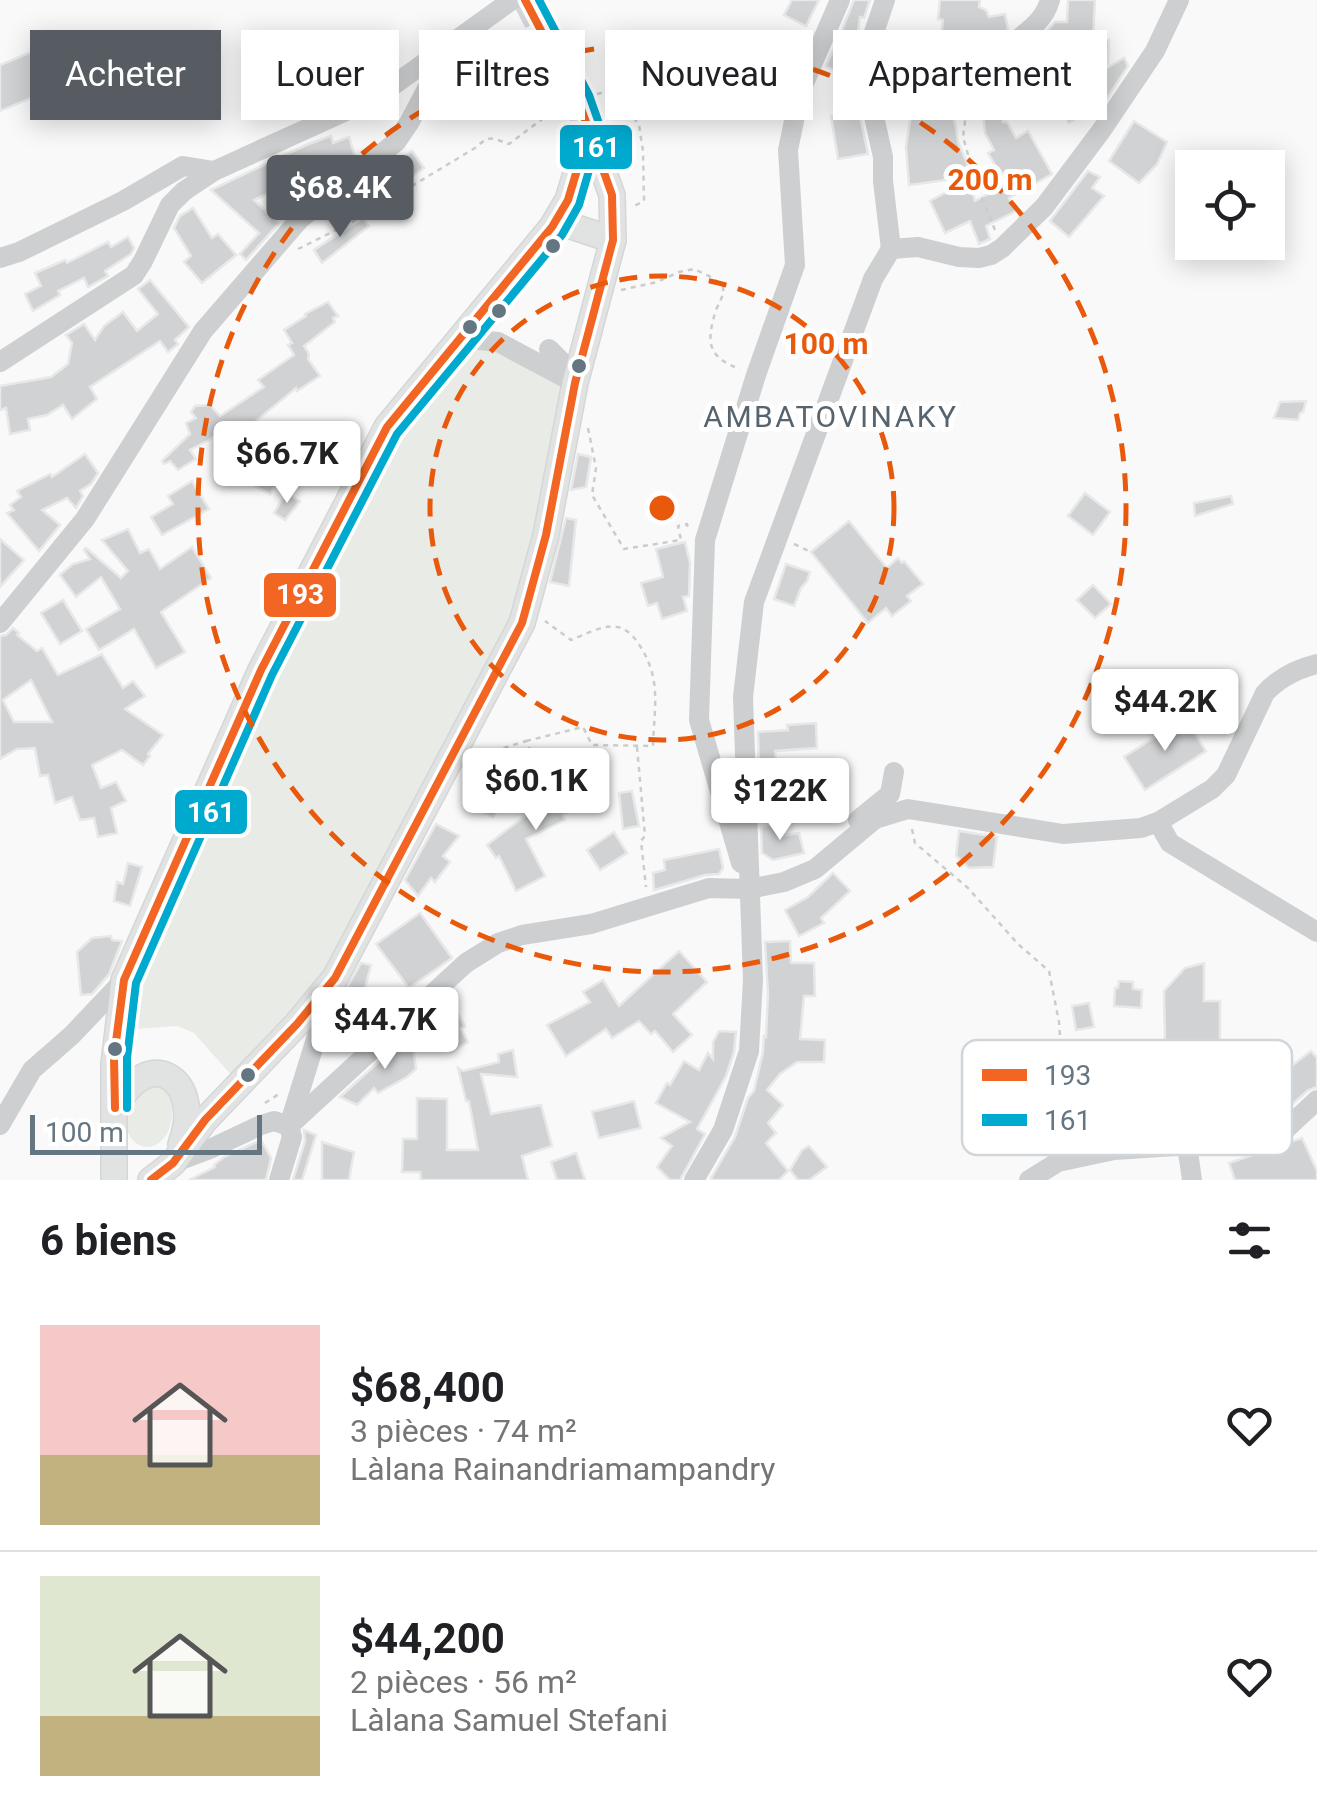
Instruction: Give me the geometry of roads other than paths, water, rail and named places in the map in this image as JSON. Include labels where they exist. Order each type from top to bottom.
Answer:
[{"type":"main road","points":[[151,1180],[174,1163],[205,1120],[297,1024],[335,978],[522,623],[546,536],[576,380],[613,240],[612,202],[585,120]]},
{"type":"main road","points":[[114,1180],[114,1064],[124,980],[262,670],[388,427],[552,227],[568,200],[589,130]]},
{"type":"main road","points":[[568,200],[589,214],[612,202]]},
{"type":"main road","points":[[552,227],[565,224],[613,240]]},
{"type":"main road","points":[[115,1108],[124,1090],[136,1080],[161,1073],[170,1076],[186,1100],[188,1119],[174,1163]]},
{"type":"street","points":[[471,30],[512,0]]},
{"type":"street","points":[[749,888],[699,720],[705,540],[756,375],[795,266],[788,150],[800,92],[840,0]]},
{"type":"street","points":[[694,1180],[723,1130],[749,1051],[753,980],[743,696],[754,602],[873,279],[891,249],[883,157],[867,85],[867,53],[885,0]]},
{"type":"street","points":[[1031,30],[1047,11],[1050,0]]},
{"type":"street","points":[[891,249],[918,247],[979,258],[1002,248],[1044,207],[1101,130],[1154,51],[1180,0]]},
{"type":"street","points":[[399,99],[405,105],[409,123]]},
{"type":"street","points":[[0,622],[85,520],[202,331],[300,219],[396,142],[419,104]]},
{"type":"street","points":[[0,362],[134,275],[170,204],[184,191],[214,171],[330,120]]},
{"type":"street","points":[[0,258],[19,252],[183,166],[214,171]]},
{"type":"street","points":[[472,328],[576,380]]},
{"type":"street","points":[[549,349],[576,380]]},
{"type":"street","points":[[289,1126],[466,963],[498,944],[522,935],[591,924],[710,888],[749,888],[784,882],[815,869],[875,819],[908,809],[1063,834],[1141,828],[1212,789],[1226,775],[1265,693],[1293,672],[1317,664]]},
{"type":"street","points":[[784,882],[890,794],[894,772]]},
{"type":"street","points":[[1158,822],[1170,844],[1317,932]]},
{"type":"street","points":[[279,1180],[292,1137],[289,1126],[335,978]]},
{"type":"street","points":[[0,1125],[32,1070],[124,980]]},
{"type":"street","points":[[1292,1123],[1317,1100]]},
{"type":"street","points":[[174,1163],[260,1124],[274,1121],[289,1126]]},
{"type":"street","points":[[1029,1180],[1058,1162],[1091,1155]]},
{"type":"street","points":[[1188,1155],[1192,1180]]},
{"type":"tunnel","points":[[525,0],[541,30]]},
{"type":"district","name":"AMBATOVINAKY","points":[[831,416]]}]
